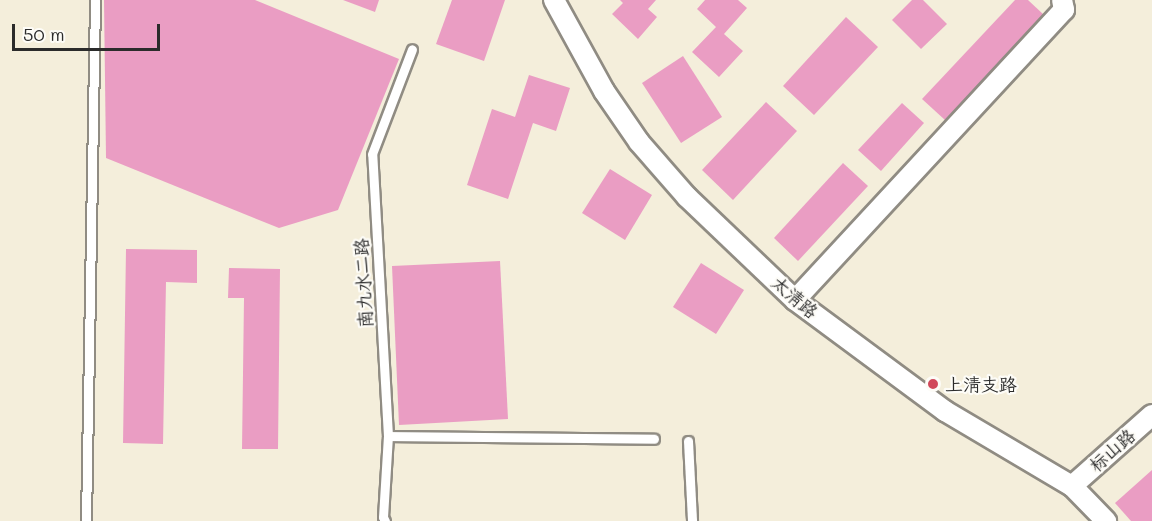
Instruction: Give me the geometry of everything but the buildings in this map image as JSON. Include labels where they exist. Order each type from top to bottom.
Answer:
[{"type":"street","name":"太清路","points":[[554,0],[568,9],[604,91],[639,142],[687,197],[795,300],[945,411],[1072,486],[1106,521]]},
{"type":"street","points":[[795,300],[1064,10],[1062,0]]},
{"type":"street","name":"标山路","points":[[1072,486],[1152,415]]},
{"type":"lane","points":[[86,521],[95,0]]},
{"type":"lane","name":"南九水二路","points":[[385,521],[383,517],[388,436],[372,154],[412,49]]},
{"type":"lane","points":[[388,436],[654,439]]},
{"type":"lane","points":[[688,441],[692,521]]},
{"type":"place","name":"上清支路","points":[[933,384]]}]
